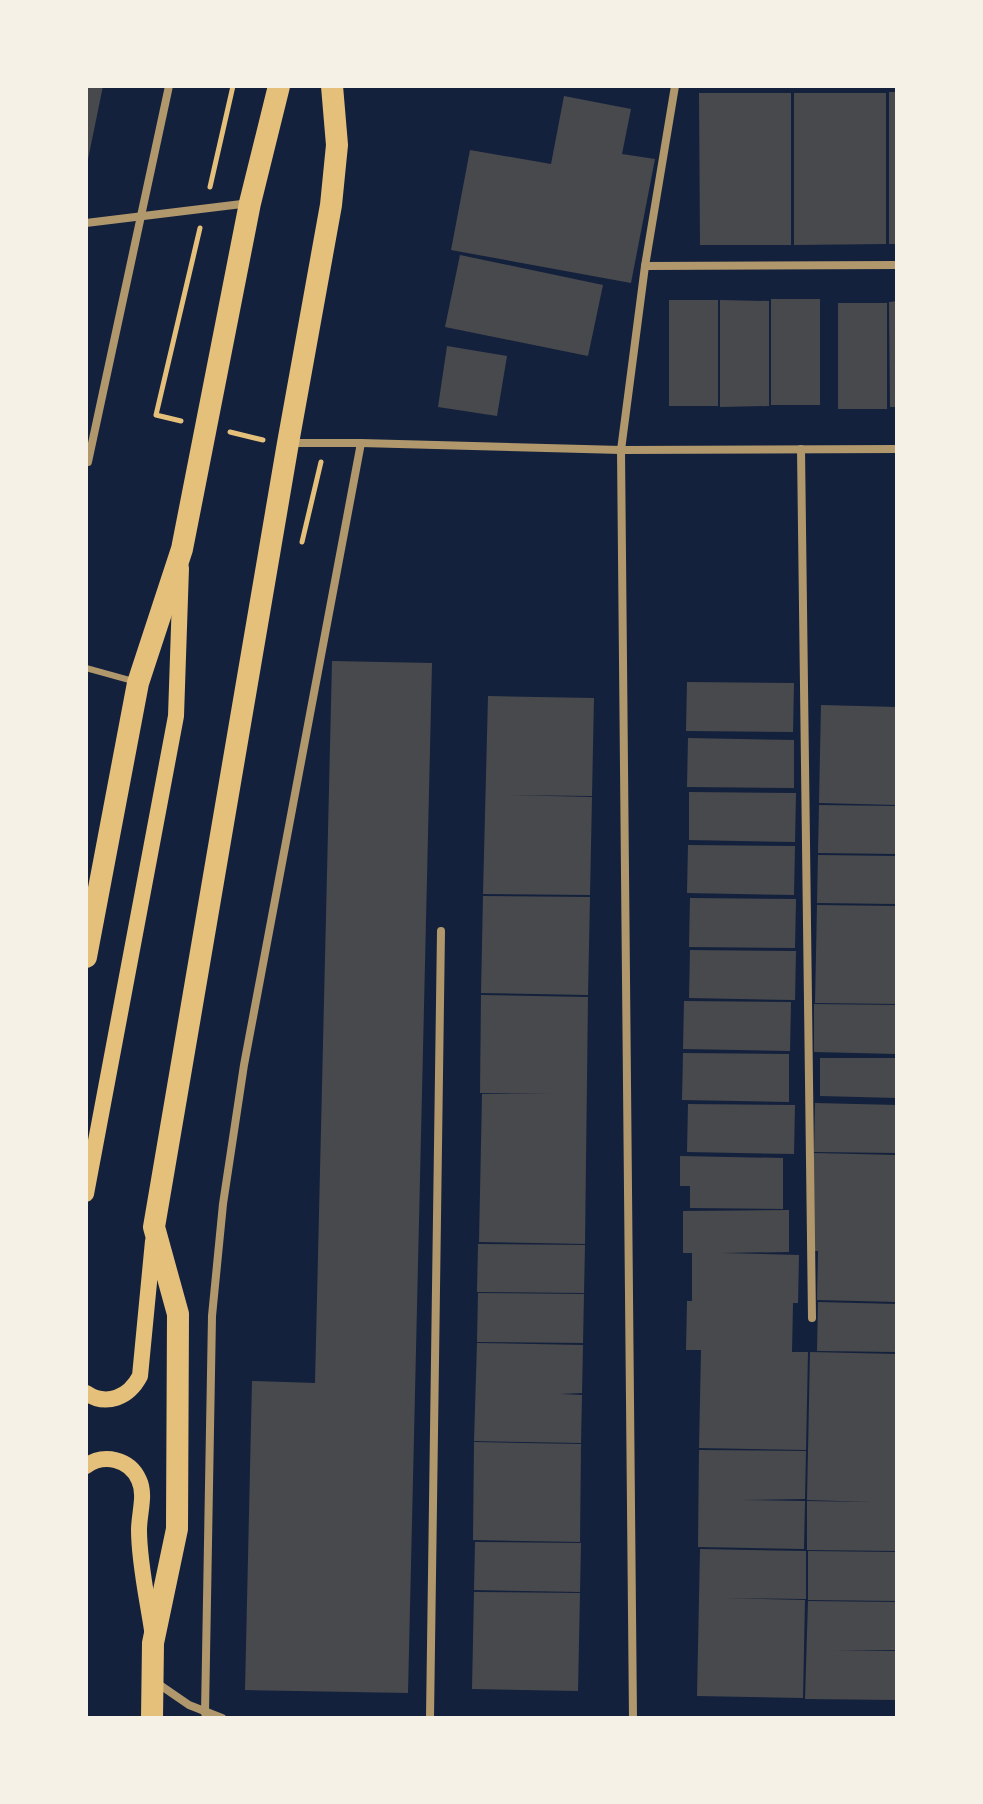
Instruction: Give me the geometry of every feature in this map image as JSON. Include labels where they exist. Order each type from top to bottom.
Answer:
[{"type":"highway","points":[[86,957],[138,683],[182,549],[250,203],[279,86]]},
{"type":"highway","points":[[152,1718],[153,1643],[177,1529],[178,1314],[154,1227],[283,443],[331,205],[337,145],[332,86]]},
{"type":"main road","points":[[86,1194],[176,716],[182,549]]},
{"type":"main road","points":[[86,1393],[103,1400],[115,1399],[135,1387],[140,1376],[154,1227]]},
{"type":"main road","points":[[86,1466],[104,1458],[129,1466],[138,1476],[142,1489],[139,1530],[153,1643]]},
{"type":"street","points":[[88,462],[169,86]]},
{"type":"street","points":[[633,1718],[621,450],[645,266],[675,86]]},
{"type":"street","points":[[86,223],[250,203]]},
{"type":"street","points":[[645,266],[897,265]]},
{"type":"street","points":[[283,443],[621,450],[897,449]]},
{"type":"street","points":[[205,1713],[212,1316],[223,1204],[244,1065],[361,443]]},
{"type":"street","points":[[801,449],[812,1318]]},
{"type":"street","points":[[430,1718],[441,931]]},
{"type":"street","points":[[153,1681],[205,1713],[222,1718]]},
{"type":"lane","points":[[86,668],[138,683]]},
{"type":"path","points":[[209,191],[233,86]]},
{"type":"path","points":[[186,422],[156,415],[202,221]]},
{"type":"path","points":[[217,429],[283,443]]},
{"type":"path","points":[[302,543],[323,454]]},
{"type":"building","points":[[86,86],[103,86],[87,164],[86,164]]},
{"type":"building","points":[[889,92],[897,92],[897,244],[889,244]]},
{"type":"building","points":[[699,93],[791,93],[791,245],[700,245]]},
{"type":"building","points":[[794,93],[886,93],[886,244],[794,245]]},
{"type":"building","points":[[564,96],[631,109],[622,154],[655,159],[631,283],[451,250],[470,150],[551,164]]},
{"type":"building","points":[[460,255],[603,285],[588,356],[445,327]]},
{"type":"building","points":[[771,299],[820,299],[820,405],[771,405]]},
{"type":"building","points":[[669,300],[718,300],[718,406],[669,406]]},
{"type":"building","points":[[720,300],[769,301],[769,406],[720,407]]},
{"type":"building","points":[[897,301],[897,407],[890,407],[889,302]]},
{"type":"building","points":[[838,303],[887,303],[887,409],[838,409]]},
{"type":"building","points":[[447,346],[507,356],[497,416],[438,407]]},
{"type":"building","points":[[332,661],[432,663],[408,1693],[245,1690],[252,1381],[315,1383]]},
{"type":"building","points":[[687,682],[794,683],[793,732],[686,731]]},
{"type":"building","points":[[488,696],[594,698],[592,796],[505,795],[592,797],[590,895],[483,894]]},
{"type":"building","points":[[821,705],[897,707],[897,805],[819,803]]},
{"type":"building","points":[[688,738],[794,740],[794,788],[687,787]]},
{"type":"building","points":[[689,792],[796,793],[795,842],[689,840]]},
{"type":"building","points":[[819,805],[897,806],[897,854],[818,853]]},
{"type":"building","points":[[688,845],[795,846],[794,895],[687,893]]},
{"type":"building","points":[[818,855],[897,856],[897,904],[817,903]]},
{"type":"building","points":[[483,896],[590,897],[588,995],[481,993]]},
{"type":"building","points":[[690,898],[796,899],[795,948],[689,947]]},
{"type":"building","points":[[817,905],[897,906],[897,1004],[815,1003]]},
{"type":"building","points":[[690,950],[796,951],[795,1000],[689,998]]},
{"type":"building","points":[[481,995],[588,997],[585,1244],[479,1242],[482,1094],[553,1094],[480,1093]]},
{"type":"building","points":[[684,1001],[791,1002],[790,1051],[683,1049]]},
{"type":"building","points":[[814,1004],[897,1005],[897,1054],[814,1052]]},
{"type":"building","points":[[683,1053],[789,1054],[789,1102],[682,1100]]},
{"type":"building","points":[[820,1058],[897,1058],[897,1098],[820,1096]]},
{"type":"building","points":[[815,1103],[897,1105],[897,1153],[814,1152]]},
{"type":"building","points":[[688,1104],[795,1105],[794,1154],[687,1152]]},
{"type":"building","points":[[814,1153],[897,1155],[897,1302],[817,1300],[818,1251],[812,1251]]},
{"type":"building","points":[[680,1156],[783,1158],[783,1209],[690,1208],[690,1186],[680,1186]]},
{"type":"building","points":[[789,1210],[789,1252],[721,1253],[799,1255],[798,1303],[793,1303],[792,1352],[808,1352],[806,1450],[699,1448],[701,1350],[686,1350],[687,1301],[692,1301],[692,1253],[683,1253],[683,1211]]},
{"type":"building","points":[[478,1244],[585,1245],[584,1293],[477,1292]]},
{"type":"building","points":[[478,1293],[584,1294],[583,1343],[477,1342]]},
{"type":"building","points":[[818,1302],[897,1304],[897,1352],[817,1351]]},
{"type":"building","points":[[477,1343],[583,1345],[582,1393],[560,1394],[582,1395],[581,1443],[474,1441]]},
{"type":"building","points":[[810,1352],[897,1354],[897,1551],[807,1550],[807,1501],[872,1502],[807,1500]]},
{"type":"building","points":[[474,1442],[581,1444],[580,1542],[473,1540]]},
{"type":"building","points":[[699,1450],[806,1451],[805,1499],[740,1500],[805,1501],[804,1549],[698,1547]]},
{"type":"building","points":[[475,1542],[581,1543],[580,1592],[474,1590]]},
{"type":"building","points":[[700,1549],[806,1551],[806,1599],[725,1598],[805,1600],[803,1698],[697,1696]]},
{"type":"building","points":[[808,1551],[897,1552],[897,1601],[808,1600]]},
{"type":"building","points":[[474,1592],[580,1593],[578,1691],[472,1689]]},
{"type":"building","points":[[808,1601],[897,1602],[897,1650],[835,1651],[897,1651],[897,1700],[805,1699]]}]
